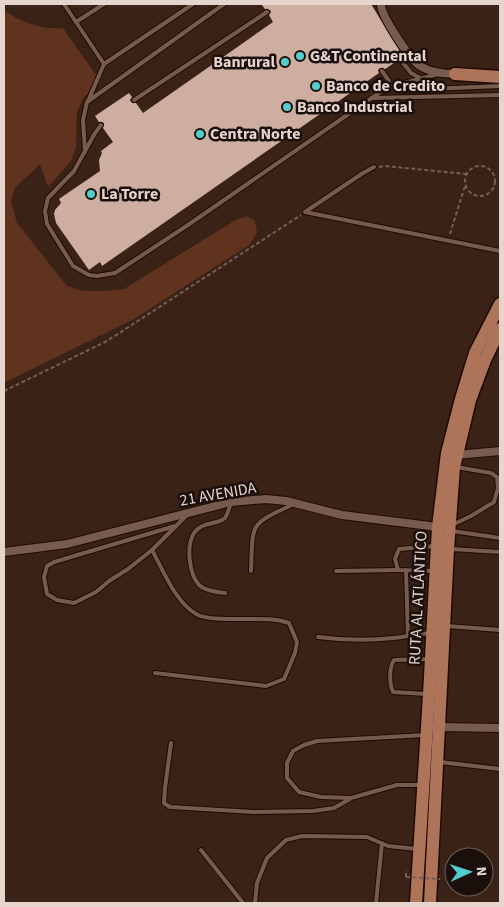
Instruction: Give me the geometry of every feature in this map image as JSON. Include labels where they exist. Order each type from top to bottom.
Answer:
[{"type":"highway","points":[[449,74],[500,77]]},
{"type":"highway","name":"RUTA AL ATLÁNTICO","points":[[446,528],[446,453],[475,353],[500,304]]},
{"type":"highway","name":"RUTA AL ATLÁNTICO","points":[[416,903],[436,571],[443,547],[455,461],[470,400],[485,360],[500,330]]},
{"type":"highway","name":"RUTA AL ATLÁNTICO","points":[[430,903],[445,625],[443,547]]},
{"type":"street","points":[[381,4],[385,19],[412,58],[420,66],[449,74],[500,72]]},
{"type":"street","points":[[455,461],[500,451]]},
{"type":"street","name":"21 AVENIDA","points":[[4,552],[67,544],[231,502],[266,500],[286,501],[342,515],[446,528]]},
{"type":"street","points":[[439,727],[500,728]]},
{"type":"lane","points":[[65,4],[104,64]]},
{"type":"lane","points":[[76,22],[104,4]]},
{"type":"lane","points":[[84,151],[83,120],[87,102],[104,64],[193,4]]},
{"type":"lane","points":[[87,102],[224,4]]},
{"type":"lane","points":[[134,100],[267,12]]},
{"type":"lane","points":[[400,58],[411,73],[420,78]]},
{"type":"lane","points":[[382,72],[388,81]]},
{"type":"lane","points":[[101,125],[74,171],[48,198],[45,218],[73,266],[88,275],[106,276],[115,273],[188,226],[370,98],[393,86],[420,78],[449,74]]},
{"type":"lane","points":[[407,90],[500,86]]},
{"type":"lane","points":[[370,98],[500,96]]},
{"type":"lane","points":[[305,212],[363,173],[374,168]]},
{"type":"lane","points":[[305,212],[500,251]]},
{"type":"lane","points":[[446,528],[494,502],[498,488],[497,478],[491,473],[455,461]]},
{"type":"lane","points":[[225,593],[212,592],[200,586],[194,577],[190,546],[194,533],[201,527],[221,520],[226,516],[231,502]]},
{"type":"lane","points":[[251,571],[252,533],[257,524],[265,517],[296,504]]},
{"type":"lane","points":[[175,526],[54,562],[47,566],[44,577],[47,594],[57,600],[74,603],[96,592],[152,550],[190,512]]},
{"type":"lane","points":[[446,528],[500,538]]},
{"type":"lane","points":[[398,570],[395,559],[396,552],[399,549],[443,547],[500,552]]},
{"type":"lane","points":[[152,550],[184,605],[199,616],[225,619],[279,619],[289,623],[297,642],[295,653],[284,679],[266,686],[155,673]]},
{"type":"lane","points":[[406,570],[408,636]]},
{"type":"lane","points":[[336,571],[436,571]]},
{"type":"lane","points":[[445,625],[500,630]]},
{"type":"lane","points":[[318,637],[353,641],[433,633]]},
{"type":"lane","points":[[430,695],[393,692],[391,688],[391,666],[394,660],[399,659],[431,659]]},
{"type":"lane","points":[[352,798],[321,797],[299,792],[287,778],[286,763],[293,751],[318,741],[427,735]]},
{"type":"lane","points":[[171,743],[164,803],[170,807],[254,812],[313,811],[334,808],[352,798],[397,785],[424,785]]},
{"type":"lane","points":[[437,762],[500,769]]},
{"type":"lane","points":[[255,903],[257,883],[267,858],[286,840],[302,836],[367,837],[395,847],[420,850]]},
{"type":"lane","points":[[376,903],[382,843]]},
{"type":"lane","points":[[201,850],[242,903]]},
{"type":"path","points":[[374,168],[385,166],[466,174]]},
{"type":"path","points":[[448,241],[465,184],[466,174],[473,167],[487,167],[493,174],[495,183],[490,192],[480,196],[471,193],[465,184]]},
{"type":"path","points":[[4,391],[106,341],[305,212]]},
{"type":"path","points":[[406,877],[440,878]]},
{"type":"shaded area","points":[[4,10],[32,24],[48,28],[63,28],[101,82],[83,98],[77,112],[76,147],[71,161],[48,187],[40,164],[15,188],[11,201],[17,223],[67,286],[83,291],[124,289],[234,221],[247,216],[255,221],[257,233],[249,245],[134,319],[4,383]]},
{"type":"building","name":"Centra Norte","points":[[261,4],[371,4],[403,56],[398,56],[397,61],[385,69],[380,68],[378,70],[379,73],[102,266],[100,262],[89,270],[56,223],[54,214],[61,203],[59,199],[100,171],[99,160],[101,151],[113,142],[103,128],[104,123],[99,122],[95,116],[129,93],[132,97],[131,102],[136,103],[143,113],[273,22],[269,15],[270,10],[265,9]]},
{"type":"place","name":"G&T Continental","points":[[300,56]]},
{"type":"place","name":"Banrural","points":[[285,62]]},
{"type":"place","name":"Banco de Credito","points":[[316,86]]},
{"type":"place","name":"Banco Industrial","points":[[287,107]]},
{"type":"place","name":"Centra Norte","points":[[200,134]]},
{"type":"place","name":"La Torre","points":[[91,194]]}]
